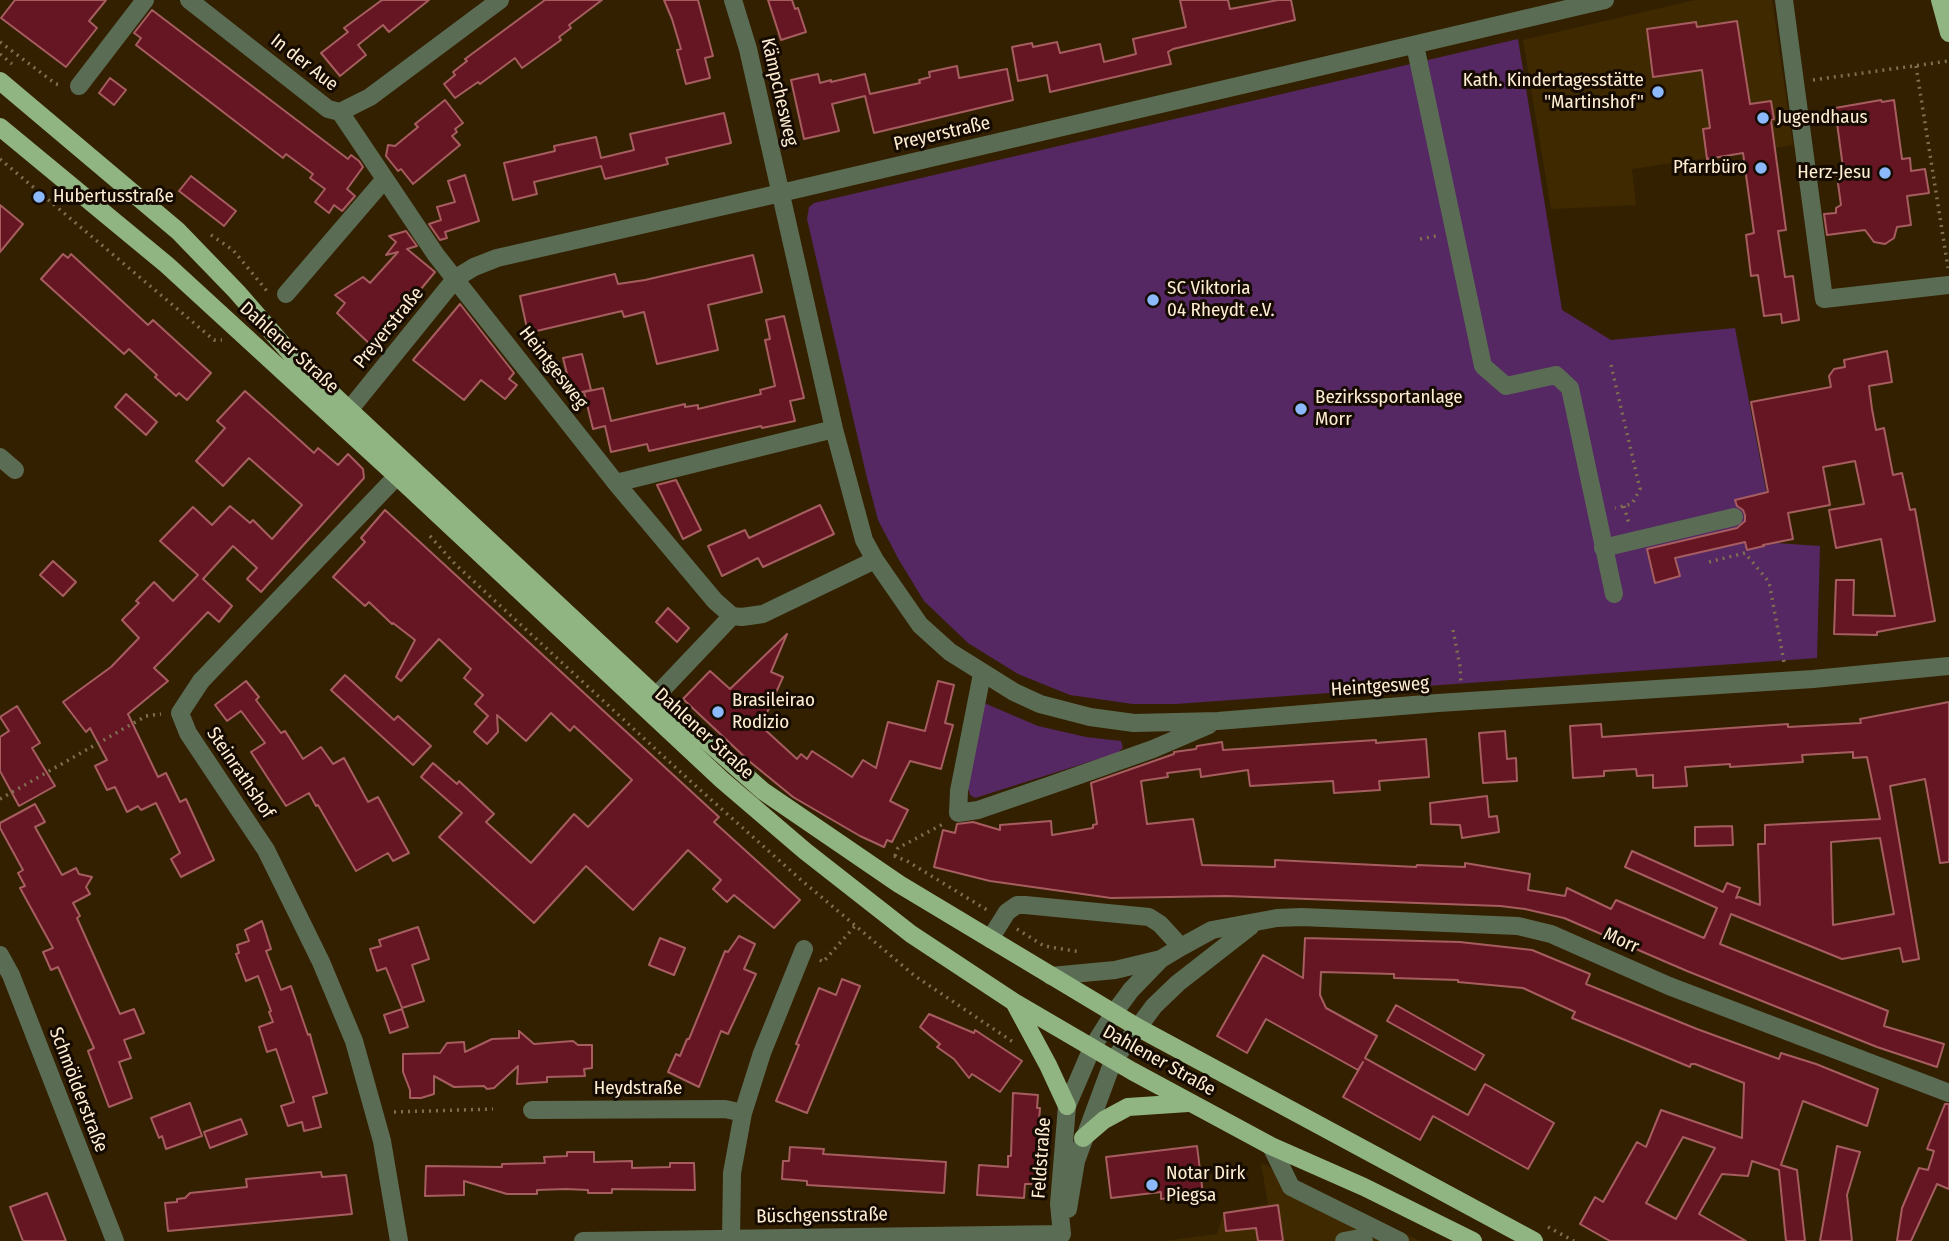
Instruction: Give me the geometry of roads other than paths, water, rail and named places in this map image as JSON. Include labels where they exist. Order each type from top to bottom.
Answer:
[{"type":"main road","points":[[1940,0],[1949,33]]},
{"type":"main road","name":"Dahlener Straße","points":[[0,81],[178,231],[237,292],[297,361],[656,696],[763,791],[899,884],[1114,1013],[1534,1241]]},
{"type":"main road","name":"Dahlener Straße","points":[[0,127],[167,265],[722,780],[911,934],[1014,1002],[1113,1061],[1271,1146],[1364,1187],[1474,1241]]},
{"type":"main road","points":[[1014,1002],[1067,1106]]},
{"type":"main road","points":[[1083,1138],[1104,1120],[1128,1107],[1190,1102]]},
{"type":"street","points":[[79,86],[145,0]]},
{"type":"street","name":"In der Aue","points":[[189,0],[328,108],[340,112],[355,107],[370,97],[500,0]]},
{"type":"street","name":"Kämpchesweg","points":[[733,0],[748,49],[781,194]]},
{"type":"street","name":"Preyerstraße","points":[[350,409],[456,278],[497,258],[1605,0]]},
{"type":"street","points":[[1784,0],[1824,299],[1949,285]]},
{"type":"street","points":[[1415,45],[1483,366],[1506,386],[1556,375],[1570,388],[1614,594]]},
{"type":"street","name":"Heintgesweg","points":[[340,112],[436,255],[616,483],[715,600],[732,616]]},
{"type":"street","points":[[281,298],[384,180]]},
{"type":"street","name":"Heintgesweg","points":[[781,194],[856,518],[875,560],[920,625],[950,652],[982,674],[1040,704],[1090,717],[1134,723],[1218,721],[1784,681],[1949,666]]},
{"type":"street","points":[[616,483],[834,429]]},
{"type":"street","points":[[0,457],[15,470]]},
{"type":"street","name":"Steinrathshof","points":[[397,476],[201,681],[180,713],[188,733],[266,850],[321,962],[354,1041],[382,1141],[399,1241]]},
{"type":"street","points":[[1603,548],[1734,517]]},
{"type":"street","points":[[656,696],[732,616],[763,614],[875,560]]},
{"type":"street","points":[[982,674],[959,791],[958,813],[978,810],[1067,780],[1153,749],[1218,721]]},
{"type":"street","points":[[990,939],[1011,908],[1025,905],[1149,917],[1160,924],[1181,947]]},
{"type":"street","name":"Morr","points":[[1092,1048],[1131,990],[1161,959],[1212,930],[1301,917],[1518,926],[1540,931],[1669,986],[1949,1093]]},
{"type":"street","points":[[1113,1061],[1154,1006],[1178,982],[1257,922]]},
{"type":"street","points":[[731,1238],[732,1173],[743,1113],[762,1053],[804,949]]},
{"type":"street","name":"Schmölderstraße","points":[[0,955],[11,975],[115,1241]]},
{"type":"street","points":[[1051,975],[1115,970],[1161,959]]},
{"type":"street","name":"Feldstraße","points":[[1062,1237],[1059,1204],[1067,1106],[1092,1048]]},
{"type":"street","name":"Feldstraße","points":[[1062,1237],[1076,1161],[1113,1061]]},
{"type":"street","name":"Heydstraße","points":[[532,1110],[725,1110],[743,1113]]},
{"type":"street","points":[[1271,1146],[1291,1187],[1400,1241]]},
{"type":"street","name":"Büschgensstraße","points":[[583,1241],[1062,1237]]},
{"type":"street","points":[[1344,1241],[1360,1238],[1364,1241]]},
{"type":"place","name":"Kath. Kindertagesstätte \"Martinshof\"","points":[[1658,92]]},
{"type":"place","name":"Jugendhaus","points":[[1763,118]]},
{"type":"place","name":"Pfarrbüro","points":[[1761,168]]},
{"type":"place","name":"Herz-Jesu","points":[[1885,173]]},
{"type":"place","name":"Hubertusstraße","points":[[39,197]]},
{"type":"place","name":"SC Viktoria 04 Rheydt e.V.","points":[[1153,300]]},
{"type":"place","name":"Bezirkssportanlage Morr","points":[[1301,409]]},
{"type":"place","name":"Brasileirao Rodizio","points":[[718,712]]},
{"type":"place","name":"Notar Dirk Piegsa","points":[[1152,1185]]}]
